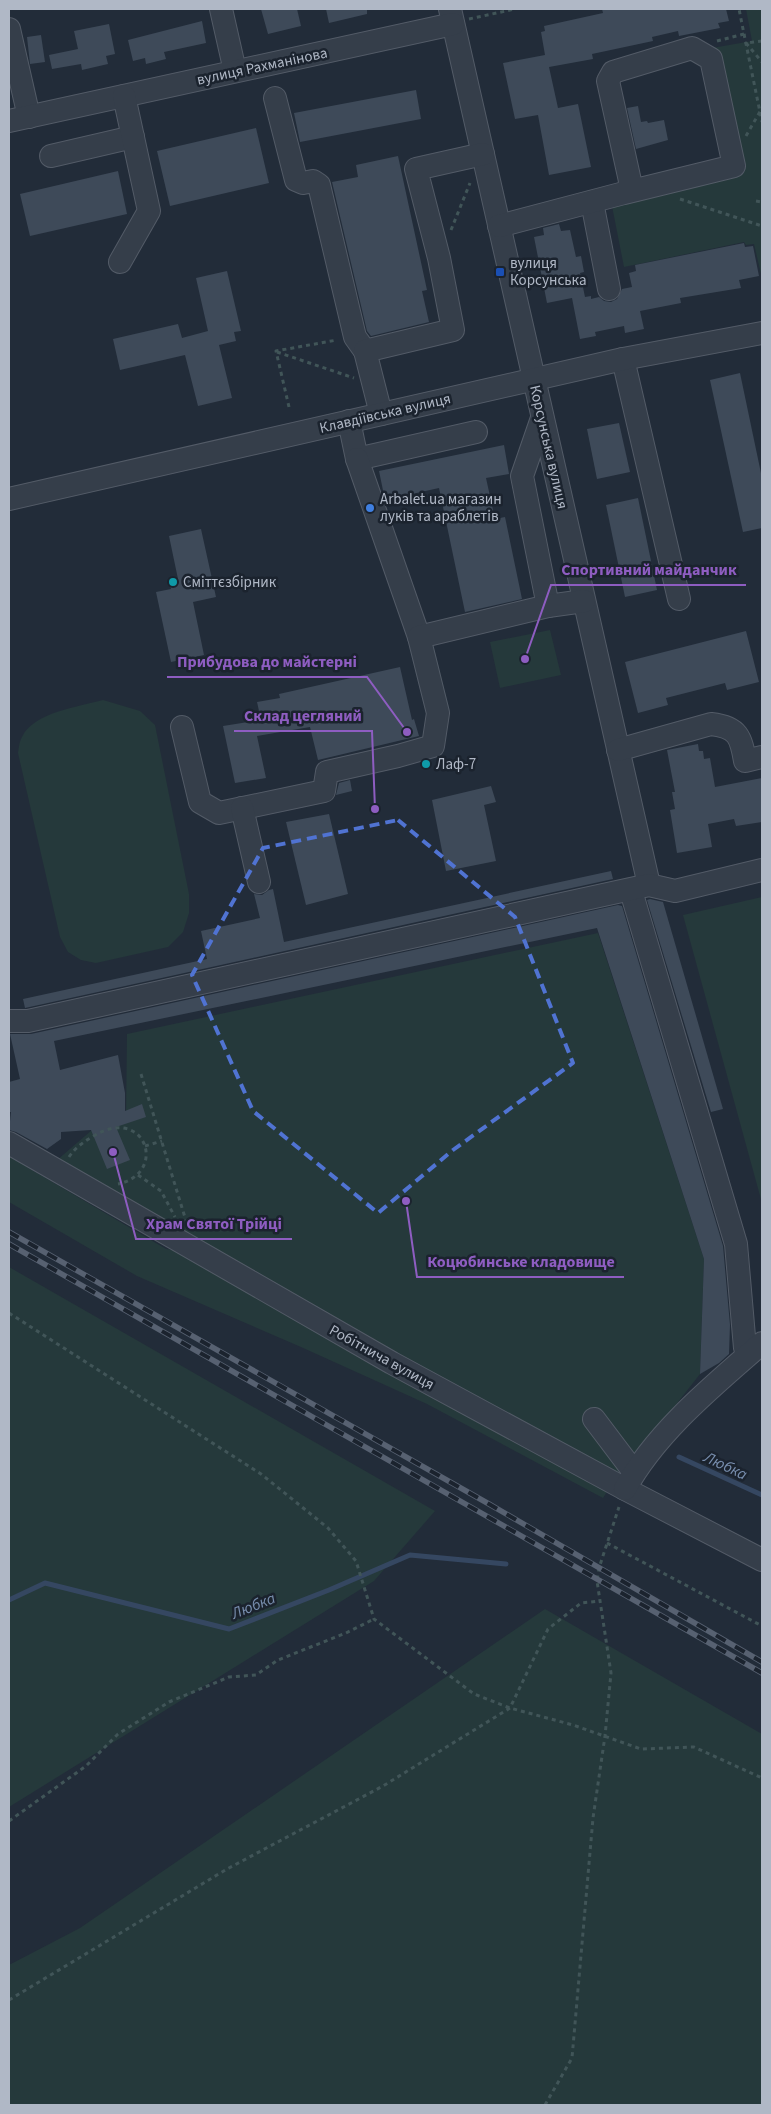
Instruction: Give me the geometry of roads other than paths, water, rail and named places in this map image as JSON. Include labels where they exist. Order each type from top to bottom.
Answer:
[{"type":"street","points":[[221,9],[235,72]]},
{"type":"street","name":"вулиця Рахманінова","points":[[19,119],[235,72],[451,16]]},
{"type":"street","name":"Корсунська вулиця","points":[[451,16],[618,750],[640,888],[736,1244],[746,1348],[756,1348]]},
{"type":"street","points":[[9,29],[19,119]]},
{"type":"street","points":[[499,226],[734,166],[711,59],[692,48],[613,72],[608,81],[630,180],[629,188],[624,193]]},
{"type":"street","points":[[120,262],[149,211],[124,96]]},
{"type":"street","points":[[275,98],[296,180],[303,183],[313,181],[319,185],[360,344],[374,384],[381,414]]},
{"type":"street","points":[[51,156],[133,137]]},
{"type":"street","points":[[360,344],[453,330],[439,258],[416,169],[483,154]]},
{"type":"street","points":[[592,202],[609,289]]},
{"type":"street","points":[[679,599],[614,362],[626,347],[743,321]]},
{"type":"street","name":"Клавдіївська вулиця","points":[[9,499],[614,362],[762,333]]},
{"type":"street","points":[[542,417],[522,476],[548,606]]},
{"type":"street","points":[[182,727],[200,802],[219,813],[324,791],[327,772],[433,746],[438,713],[419,638],[357,459],[350,421]]},
{"type":"street","points":[[357,459],[476,432]]},
{"type":"street","points":[[419,638],[548,606],[584,601]]},
{"type":"street","points":[[618,750],[711,724],[724,726],[742,740],[745,761],[762,757]]},
{"type":"street","points":[[242,808],[259,882]]},
{"type":"street","points":[[9,1021],[38,1019],[640,888],[675,891],[762,870]]},
{"type":"street","name":"Робітнича вулиця","points":[[9,1143],[392,1363],[630,1480],[762,1560]]},
{"type":"street","points":[[594,1419],[630,1480],[690,1408],[756,1348]]},
{"type":"waterway","name":"Любка","points":[[679,1457],[762,1495]]},
{"type":"waterway","name":"Любка","points":[[9,1600],[45,1583],[229,1629],[329,1590],[410,1555],[506,1564]]},
{"type":"railway","points":[[9,1232],[489,1504],[762,1662]]},
{"type":"railway","points":[[9,1244],[762,1673]]},
{"type":"place","name":"вулиця Корсунська","points":[[500,272]]},
{"type":"place","name":"Arbalet.ua магазин луків та араблетів","points":[[370,508]]},
{"type":"place","name":"Сміттєзбірник","points":[[173,582]]},
{"type":"place","name":"Спортивний майданчик","points":[[525,659]]},
{"type":"place","name":"Прибудова до майстерні","points":[[407,732]]},
{"type":"place","name":"Лаф-7","points":[[426,764]]},
{"type":"place","name":"Склад цегляний","points":[[375,809]]},
{"type":"place","name":"Храм Святої Трійці","points":[[113,1152]]},
{"type":"place","name":"Коцюбинське кладовище","points":[[406,1201]]}]
